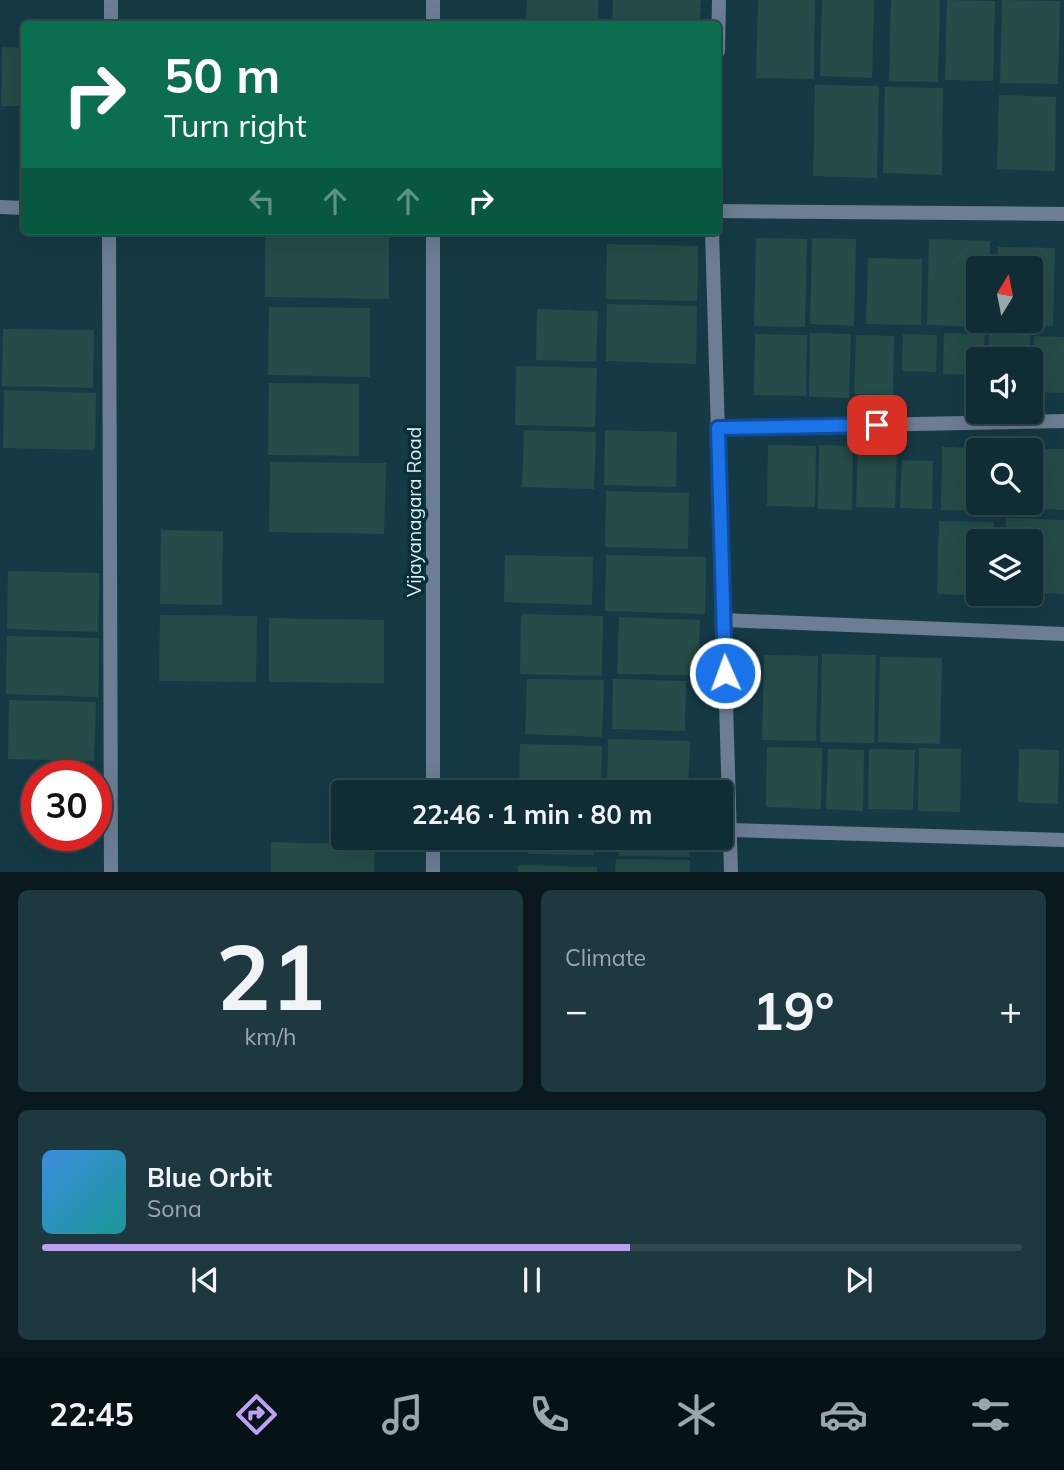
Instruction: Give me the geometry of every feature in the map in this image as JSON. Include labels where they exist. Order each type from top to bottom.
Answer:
[{"type":"street","points":[[111,0],[111,21]]},
{"type":"street","points":[[433,0],[433,21]]},
{"type":"street","points":[[719,0],[719,21]]},
{"type":"street","points":[[0,207],[21,208]]},
{"type":"street","points":[[721,211],[1064,214]]},
{"type":"street","points":[[109,235],[111,872]]},
{"type":"street","name":"Vijayanagara Road","points":[[433,235],[433,780]]},
{"type":"street","points":[[712,235],[729,780]]},
{"type":"street","points":[[718,428],[1064,421]]},
{"type":"street","points":[[724,620],[1064,634]]},
{"type":"street","points":[[733,830],[1064,840]]},
{"type":"street","points":[[433,850],[433,872]]},
{"type":"street","points":[[730,850],[731,872]]},
{"type":"building","points":[[527,0],[598,0],[598,21],[526,21]]},
{"type":"building","points":[[613,0],[701,0],[700,21],[612,21]]},
{"type":"building","points":[[758,0],[815,0],[814,79],[756,78]]},
{"type":"building","points":[[822,0],[874,0],[872,78],[820,76]]},
{"type":"building","points":[[891,0],[940,0],[938,82],[889,81]]},
{"type":"building","points":[[947,0],[995,1],[993,81],[945,80]]},
{"type":"building","points":[[1002,0],[1060,1],[1058,84],[1000,83]]},
{"type":"building","points":[[2,47],[21,48],[21,106],[1,106]]},
{"type":"building","points":[[815,85],[879,86],[877,178],[813,176]]},
{"type":"building","points":[[885,87],[943,88],[942,175],[883,173]]},
{"type":"building","points":[[999,95],[1056,97],[1055,171],[997,169]]},
{"type":"building","points":[[265,235],[389,235],[389,299],[265,297]]},
{"type":"building","points":[[756,238],[807,239],[805,327],[754,326]]},
{"type":"building","points":[[812,238],[856,239],[854,326],[810,324]]},
{"type":"building","points":[[929,239],[990,241],[990,256],[966,256],[966,326],[927,325]]},
{"type":"building","points":[[607,244],[698,246],[697,301],[606,299]]},
{"type":"building","points":[[998,247],[1055,248],[1053,326],[1043,326],[1043,256],[998,256]]},
{"type":"building","points":[[868,258],[922,259],[921,325],[866,324]]},
{"type":"building","points":[[607,304],[697,306],[696,364],[606,361]]},
{"type":"building","points":[[269,307],[370,308],[370,377],[268,375]]},
{"type":"building","points":[[537,309],[598,311],[596,362],[536,360]]},
{"type":"building","points":[[3,329],[94,330],[93,388],[2,386]]},
{"type":"building","points":[[810,333],[851,334],[849,398],[809,397]]},
{"type":"building","points":[[944,333],[985,334],[984,347],[966,347],[966,375],[943,374]]},
{"type":"building","points":[[989,333],[1030,333],[1030,347],[988,347]]},
{"type":"building","points":[[755,334],[807,335],[806,396],[754,395]]},
{"type":"building","points":[[903,334],[937,335],[936,372],[902,371]]},
{"type":"building","points":[[856,335],[894,336],[893,395],[854,394]]},
{"type":"building","points":[[1034,336],[1064,337],[1064,393],[1043,392],[1043,347],[1034,347]]},
{"type":"building","points":[[516,366],[597,368],[595,427],[515,425]]},
{"type":"building","points":[[269,383],[359,384],[359,456],[268,455]]},
{"type":"building","points":[[4,390],[96,393],[95,450],[3,448]]},
{"type":"building","points":[[524,430],[596,432],[594,489],[522,487]]},
{"type":"building","points":[[605,430],[677,432],[676,487],[604,485]]},
{"type":"building","points":[[768,445],[816,446],[815,507],[767,506]]},
{"type":"building","points":[[819,445],[853,446],[852,510],[818,509]]},
{"type":"building","points":[[858,447],[897,448],[895,508],[856,507]]},
{"type":"building","points":[[942,447],[966,448],[966,510],[941,510]]},
{"type":"building","points":[[1043,449],[1064,449],[1064,510],[1043,509]]},
{"type":"building","points":[[902,460],[933,461],[932,509],[900,508]]},
{"type":"building","points":[[270,462],[386,463],[384,534],[269,532]]},
{"type":"building","points":[[606,491],[689,493],[688,549],[605,547]]},
{"type":"building","points":[[1006,518],[1064,520],[1064,594],[1043,593],[1043,529],[1006,529]]},
{"type":"building","points":[[939,521],[994,522],[994,529],[966,529],[966,595],[937,594]]},
{"type":"building","points":[[161,530],[223,531],[222,605],[160,604]]},
{"type":"building","points":[[505,555],[593,557],[592,605],[504,602]]},
{"type":"building","points":[[606,555],[706,557],[705,614],[605,611]]},
{"type":"building","points":[[8,571],[99,573],[98,632],[7,629]]},
{"type":"building","points":[[521,614],[603,616],[602,676],[520,674]]},
{"type":"building","points":[[160,615],[257,616],[256,682],[159,681]]},
{"type":"building","points":[[619,617],[700,620],[698,675],[617,674]]},
{"type":"building","points":[[269,618],[384,620],[384,683],[269,682]]},
{"type":"building","points":[[7,636],[99,638],[98,697],[6,694]]},
{"type":"building","points":[[822,654],[876,655],[874,743],[820,742]]},
{"type":"building","points":[[764,655],[818,656],[816,741],[762,740]]},
{"type":"building","points":[[880,657],[942,658],[940,744],[878,742]]},
{"type":"building","points":[[527,679],[604,680],[602,737],[525,734]]},
{"type":"building","points":[[613,679],[686,681],[685,731],[612,729]]},
{"type":"building","points":[[9,700],[96,702],[94,760],[8,759]]},
{"type":"building","points":[[608,739],[690,741],[688,780],[607,780]]},
{"type":"building","points":[[520,744],[602,746],[601,780],[519,780]]},
{"type":"building","points":[[767,747],[822,748],[821,809],[766,807]]},
{"type":"building","points":[[919,748],[961,749],[960,812],[918,811]]},
{"type":"building","points":[[828,749],[864,750],[863,811],[826,809]]},
{"type":"building","points":[[869,749],[915,750],[913,810],[868,809]]},
{"type":"building","points":[[1019,749],[1059,750],[1058,804],[1018,802]]},
{"type":"building","points":[[271,842],[331,844],[331,850],[375,850],[374,872],[271,872]]},
{"type":"building","points":[[528,850],[593,850],[593,855],[528,854]]},
{"type":"building","points":[[619,850],[690,850],[690,857],[619,856]]},
{"type":"building","points":[[616,859],[690,860],[690,872],[615,872]]},
{"type":"building","points":[[518,865],[597,867],[597,872],[518,872]]},
{"type":"route","points":[[725,673],[718,428],[877,425]]}]
